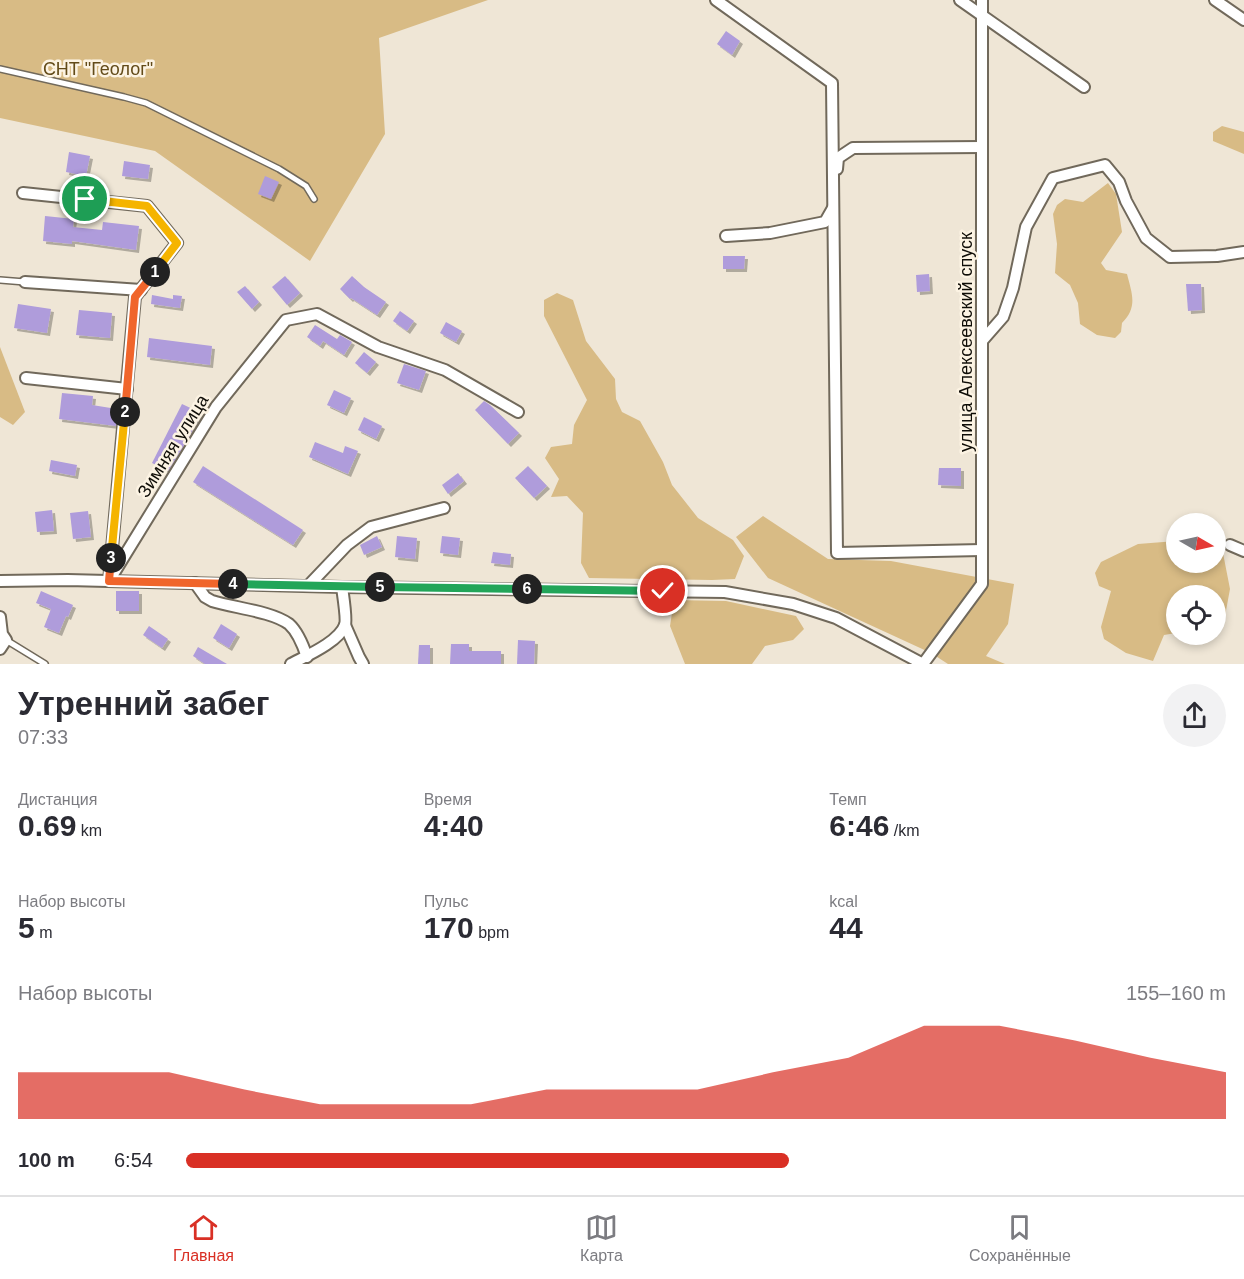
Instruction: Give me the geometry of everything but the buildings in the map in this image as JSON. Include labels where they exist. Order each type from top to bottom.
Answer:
[{"type":"street","points":[[716,0],[832,83],[837,553],[982,550]]},
{"type":"street","points":[[960,0],[1084,87]]},
{"type":"street","name":"улица Алексеевский спуск","points":[[923,664],[982,584],[982,0]]},
{"type":"street","points":[[1215,0],[1244,20]]},
{"type":"street","points":[[726,236],[770,233],[825,222],[837,201],[838,158],[853,148],[982,147]]},
{"type":"street","points":[[982,341],[1003,317],[1013,288],[1026,227],[1053,178],[1105,165],[1119,182],[1126,201],[1146,238],[1170,257],[1217,256],[1244,252]]},
{"type":"street","name":"Зимняя улица","points":[[23,192],[147,206],[177,243],[135,297],[109,581]]},
{"type":"street","points":[[25,282],[141,290]]},
{"type":"street","name":"Зимняя улица","points":[[109,581],[216,407],[286,320],[317,314],[378,347],[445,370],[518,412]]},
{"type":"street","points":[[26,378],[127,389]]},
{"type":"street","points":[[308,586],[347,545],[371,527],[444,508]]},
{"type":"street","points":[[1230,545],[1244,551]]},
{"type":"street","points":[[0,581],[68,580],[342,587],[725,592],[793,604],[836,618],[923,664]]},
{"type":"street","points":[[195,583],[205,597],[212,602],[272,616],[289,625],[299,638],[309,660]]},
{"type":"street","points":[[342,587],[345,625],[363,664]]},
{"type":"street","points":[[0,617],[3,645]]},
{"type":"street","points":[[291,664],[309,660],[337,636],[345,625]]},
{"type":"lane","points":[[0,69],[146,103],[279,169],[306,186],[314,199]]},
{"type":"lane","points":[[0,280],[25,282]]},
{"type":"lane","points":[[3,645],[45,664]]},
{"type":"green space","name":"СНТ \"Геолог\"","points":[[0,0],[488,0],[379,38],[385,134],[310,261],[155,151],[0,118]]},
{"type":"green space","points":[[1222,126],[1244,132],[1244,154],[1213,141],[1213,132]]},
{"type":"green space","points":[[1108,183],[1116,194],[1122,232],[1101,263],[1106,270],[1127,274],[1132,300],[1130,311],[1122,323],[1121,332],[1115,338],[1097,335],[1080,324],[1078,303],[1070,285],[1055,273],[1057,244],[1053,214],[1057,205],[1065,199],[1083,202]]},
{"type":"green space","points":[[557,293],[573,300],[586,341],[615,379],[616,399],[622,412],[640,421],[663,462],[672,485],[698,518],[733,540],[744,556],[735,579],[589,578],[581,563],[583,513],[567,496],[551,497],[559,479],[545,458],[551,447],[572,444],[574,425],[587,400],[544,316],[544,300]]},
{"type":"green space","points":[[0,347],[25,412],[13,425],[0,417]]},
{"type":"green space","points":[[763,516],[828,559],[891,561],[1014,584],[1008,624],[986,656],[1005,664],[948,664],[931,653],[768,578],[736,537]]},
{"type":"green space","points":[[1166,542],[1166,573],[1226,573],[1226,568],[1230,589],[1226,611],[1226,585],[1166,585],[1166,635],[1153,661],[1126,653],[1104,639],[1101,627],[1111,591],[1099,586],[1095,573],[1101,562],[1138,544]]},
{"type":"green space","points":[[674,600],[726,601],[796,616],[804,629],[793,640],[765,646],[752,664],[685,664],[670,626]]},
{"type":"route","points":[[85,199],[147,206],[177,243],[135,297],[109,581],[663,591]]}]
